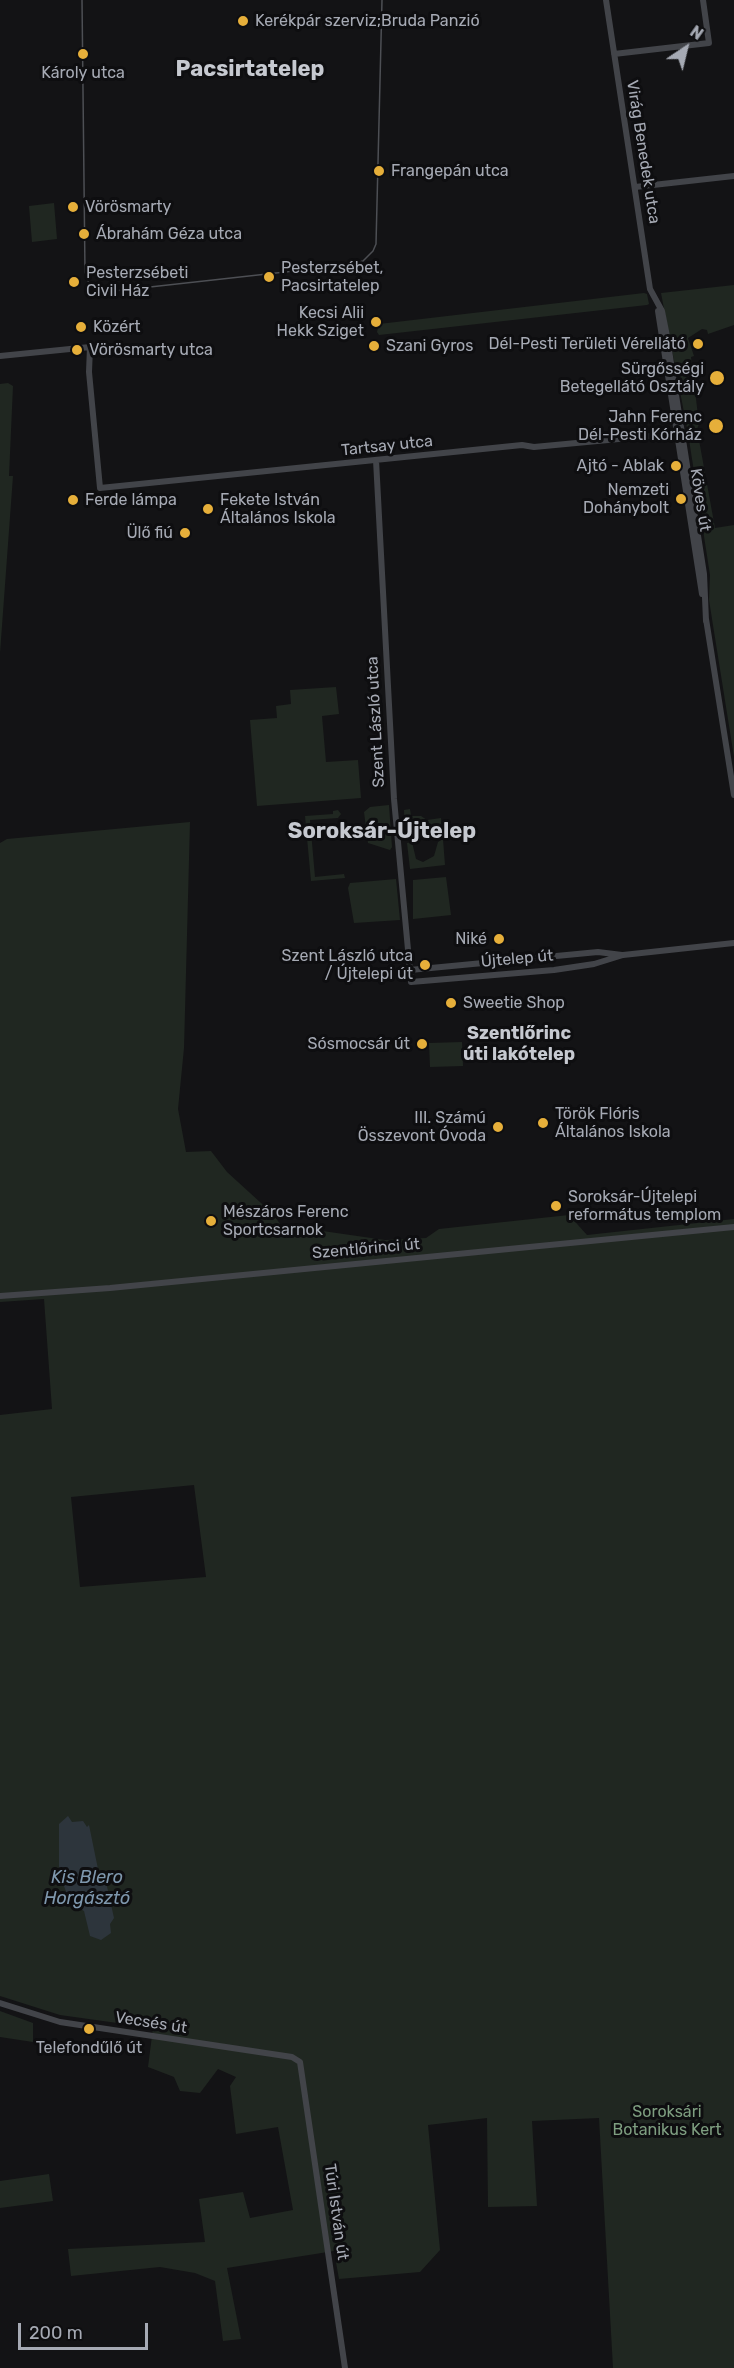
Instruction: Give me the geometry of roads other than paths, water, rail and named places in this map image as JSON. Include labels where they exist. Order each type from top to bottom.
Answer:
[{"type":"street","name":"Virág Benedek utca","points":[[606,0],[650,290],[658,307]]},
{"type":"street","points":[[614,54],[709,43],[703,0]]},
{"type":"street","points":[[635,187],[734,176]]},
{"type":"street","name":"Köves út","points":[[658,307],[662,311],[666,332],[706,621],[734,795]]},
{"type":"street","name":"Tartsay utca","points":[[0,356],[90,347],[89,365],[100,488],[522,445],[534,447],[681,436]]},
{"type":"street","name":"Szent László utca","points":[[376,460],[394,799],[411,982]]},
{"type":"street","name":"Újtelep út","points":[[411,982],[554,970],[594,964],[623,955],[734,943]]},
{"type":"street","name":"Újtelep út","points":[[410,970],[598,952],[623,955]]},
{"type":"street","name":"Szentlőrinci út","points":[[0,1296],[110,1288],[734,1227]]},
{"type":"street","name":"Vecsés út","points":[[0,2003],[60,2022],[299,2060]]},
{"type":"street","name":"Túri István út","points":[[299,2060],[303,2070],[345,2368]]},
{"type":"water","name":"Kis Blero Horgásztó","points":[[68,1816],[72,1822],[83,1821],[87,1827],[89,1825],[98,1869],[106,1882],[114,1918],[110,1924],[111,1933],[101,1940],[90,1936],[84,1911],[70,1902],[59,1873],[59,1824]]},
{"type":"tram line","points":[[82,0],[85,272],[90,286],[105,292],[348,265]]},
{"type":"tram line","points":[[340,267],[363,261],[373,251],[376,244],[382,0]]},
{"type":"place","name":"Kerékpár szerviz;Bruda Panzió","points":[[243,21]]},
{"type":"place","name":"Károly utca","points":[[83,54]]},
{"type":"place","name":"Frangepán utca","points":[[379,171]]},
{"type":"place","name":"Vörösmarty","points":[[73,207]]},
{"type":"place","name":"Ábrahám Géza utca","points":[[84,234]]},
{"type":"place","name":"Pesterzsébet, Pacsirtatelep","points":[[269,277]]},
{"type":"place","name":"Pesterzsébeti Civil Ház","points":[[74,282]]},
{"type":"place","name":"Kecsi Alii Hekk Sziget","points":[[376,322]]},
{"type":"place","name":"Közért","points":[[81,327]]},
{"type":"place","name":"Dél-Pesti Területi Vérellátó","points":[[698,344]]},
{"type":"place","name":"Szani Gyros","points":[[374,346]]},
{"type":"place","name":"Vörösmarty utca","points":[[77,350]]},
{"type":"place","name":"Sürgősségi Betegellátó Osztály","points":[[717,378]]},
{"type":"place","name":"Jahn Ferenc Dél-Pesti Kórház","points":[[716,426]]},
{"type":"place","name":"Ajtó - Ablak","points":[[676,466]]},
{"type":"place","name":"Nemzeti Dohánybolt","points":[[681,499]]},
{"type":"place","name":"Ferde lámpa","points":[[73,500]]},
{"type":"place","name":"Fekete István Általános Iskola","points":[[208,509]]},
{"type":"place","name":"Ülő fiú","points":[[185,533]]},
{"type":"place","name":"Niké","points":[[499,939]]},
{"type":"place","name":"Szent László utca / Újtelepi út","points":[[425,965]]},
{"type":"place","name":"Sweetie Shop","points":[[451,1003]]},
{"type":"place","name":"Sósmocsár út","points":[[422,1044]]},
{"type":"place","name":"Török Flóris Általános Iskola","points":[[543,1123]]},
{"type":"place","name":"III. Számú Összevont Óvoda","points":[[498,1127]]},
{"type":"place","name":"Soroksár-Újtelepi református templom","points":[[556,1206]]},
{"type":"place","name":"Mészáros Ferenc Sportcsarnok","points":[[211,1221]]},
{"type":"place","name":"Telefondűlő út","points":[[89,2029]]},
{"type":"district","name":"Pacsirtatelep","points":[[250,70]]},
{"type":"district","name":"Soroksár-Újtelep","points":[[382,832]]},
{"type":"district","name":"Szentlőrinc úti lakótelep","points":[[519,1044]]},
{"type":"park label","name":"Soroksári Botanikus Kert","points":[[667,2121]]}]
